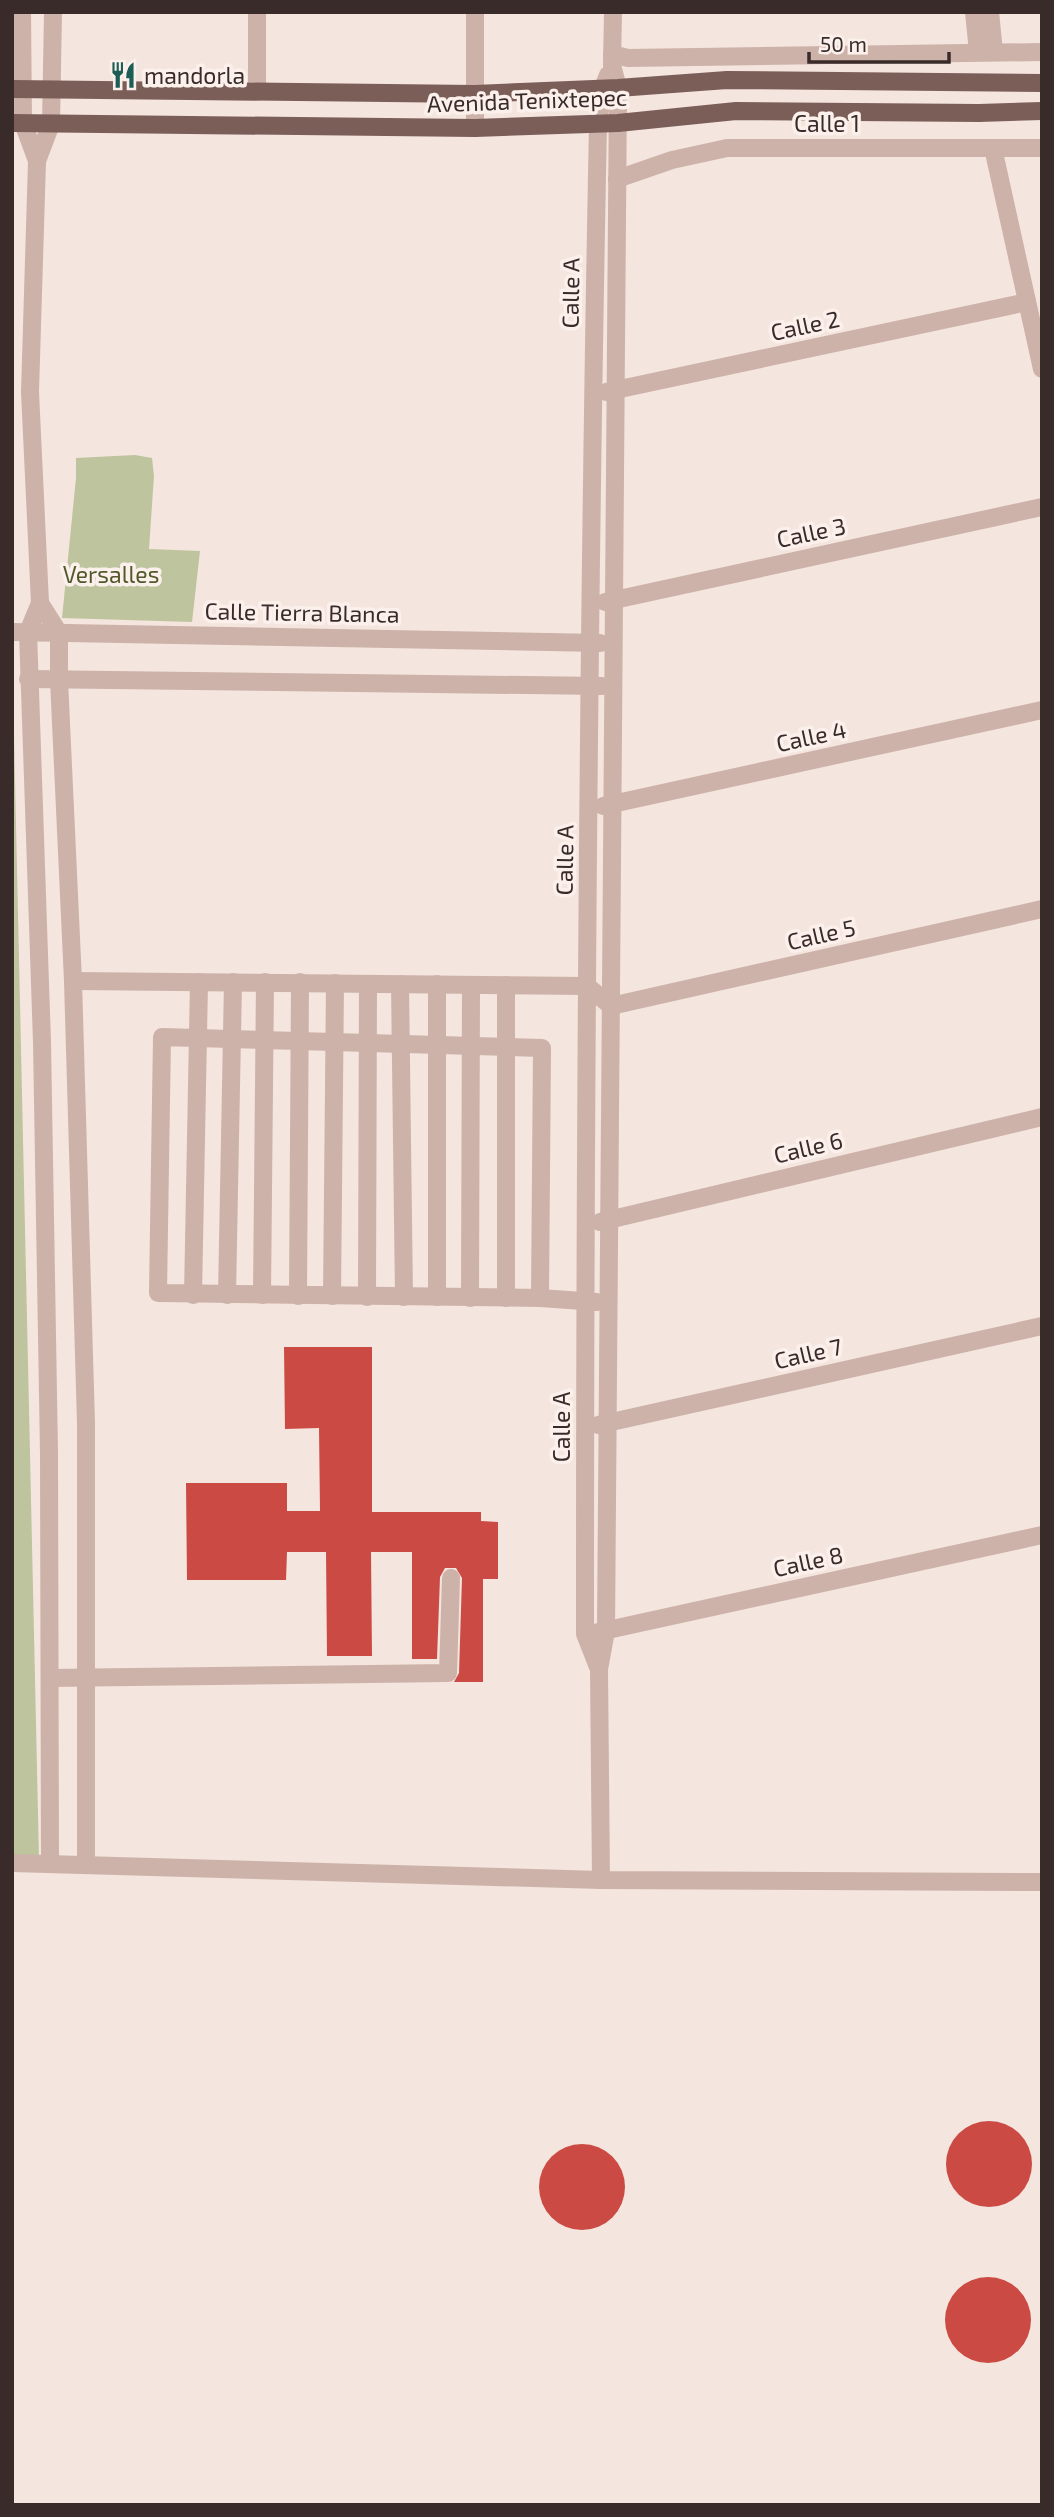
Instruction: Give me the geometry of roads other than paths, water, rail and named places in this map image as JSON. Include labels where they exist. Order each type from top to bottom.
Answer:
[{"type":"main road","name":"Avenida Tenixtepec","points":[[17,89],[475,94],[727,80],[1042,82]]},
{"type":"main road","name":"Avenida Tenixtepec","points":[[18,123],[475,128],[618,123],[736,111],[1042,111]]},
{"type":"street","points":[[22,12],[17,89],[18,123],[37,161]]},
{"type":"street","points":[[53,12],[51,124],[37,161],[21,392],[40,603],[59,633],[73,981],[86,1423],[86,1865]]},
{"type":"street","points":[[257,12],[257,92]]},
{"type":"street","points":[[475,12],[475,128]]},
{"type":"street","points":[[611,88],[613,12]]},
{"type":"street","points":[[974,12],[986,52]]},
{"type":"street","points":[[986,52],[990,12]]},
{"type":"street","points":[[612,60],[1042,52]]},
{"type":"street","name":"Calle A","points":[[599,1669],[606,1631],[614,686],[618,123],[611,88]]},
{"type":"street","name":"Calle A","points":[[585,1634],[587,986],[593,395],[598,124],[611,88]]},
{"type":"street","name":"Calle 1","points":[[617,179],[672,160],[727,148],[1042,148]]},
{"type":"street","points":[[993,148],[1042,369]]},
{"type":"street","name":"Calle 2","points":[[593,395],[1027,302]]},
{"type":"street","name":"Calle 3","points":[[592,605],[1042,507]]},
{"type":"street","points":[[40,603],[20,632],[28,680],[42,1056],[49,1453],[51,1864]]},
{"type":"street","name":"Calle Tierra Blanca","points":[[20,632],[614,644]]},
{"type":"street","points":[[28,680],[614,686]]},
{"type":"street","name":"Calle 4","points":[[590,808],[1042,710]]},
{"type":"street","name":"Calle 5","points":[[611,1006],[1042,909]]},
{"type":"street","points":[[73,981],[587,986],[611,1006]]},
{"type":"street","points":[[193,1295],[199,982]]},
{"type":"street","points":[[227,1295],[233,982]]},
{"type":"street","points":[[262,1295],[265,982]]},
{"type":"street","points":[[298,1296],[300,982]]},
{"type":"street","points":[[332,1296],[335,983]]},
{"type":"street","points":[[367,1297],[368,984]]},
{"type":"street","points":[[400,984],[404,1297]]},
{"type":"street","points":[[437,1297],[438,985]]},
{"type":"street","points":[[470,1298],[471,985]]},
{"type":"street","points":[[506,985],[506,1298]]},
{"type":"street","points":[[540,1298],[542,1048],[162,1037],[158,1293],[540,1298],[608,1303]]},
{"type":"street","name":"Calle 6","points":[[586,1226],[1042,1117]]},
{"type":"street","name":"Calle 7","points":[[585,1428],[1042,1326]]},
{"type":"street","name":"Calle 8","points":[[585,1634],[1042,1535]]},
{"type":"street","points":[[50,1678],[448,1673],[451,1578]]},
{"type":"street","points":[[585,1634],[599,1669],[601,1880]]},
{"type":"street","points":[[12,1863],[601,1880],[1042,1882]]},
{"type":"place","name":"mandorla","points":[[123,75]]},
{"type":"park label","name":"Versalles","points":[[111,574]]}]
